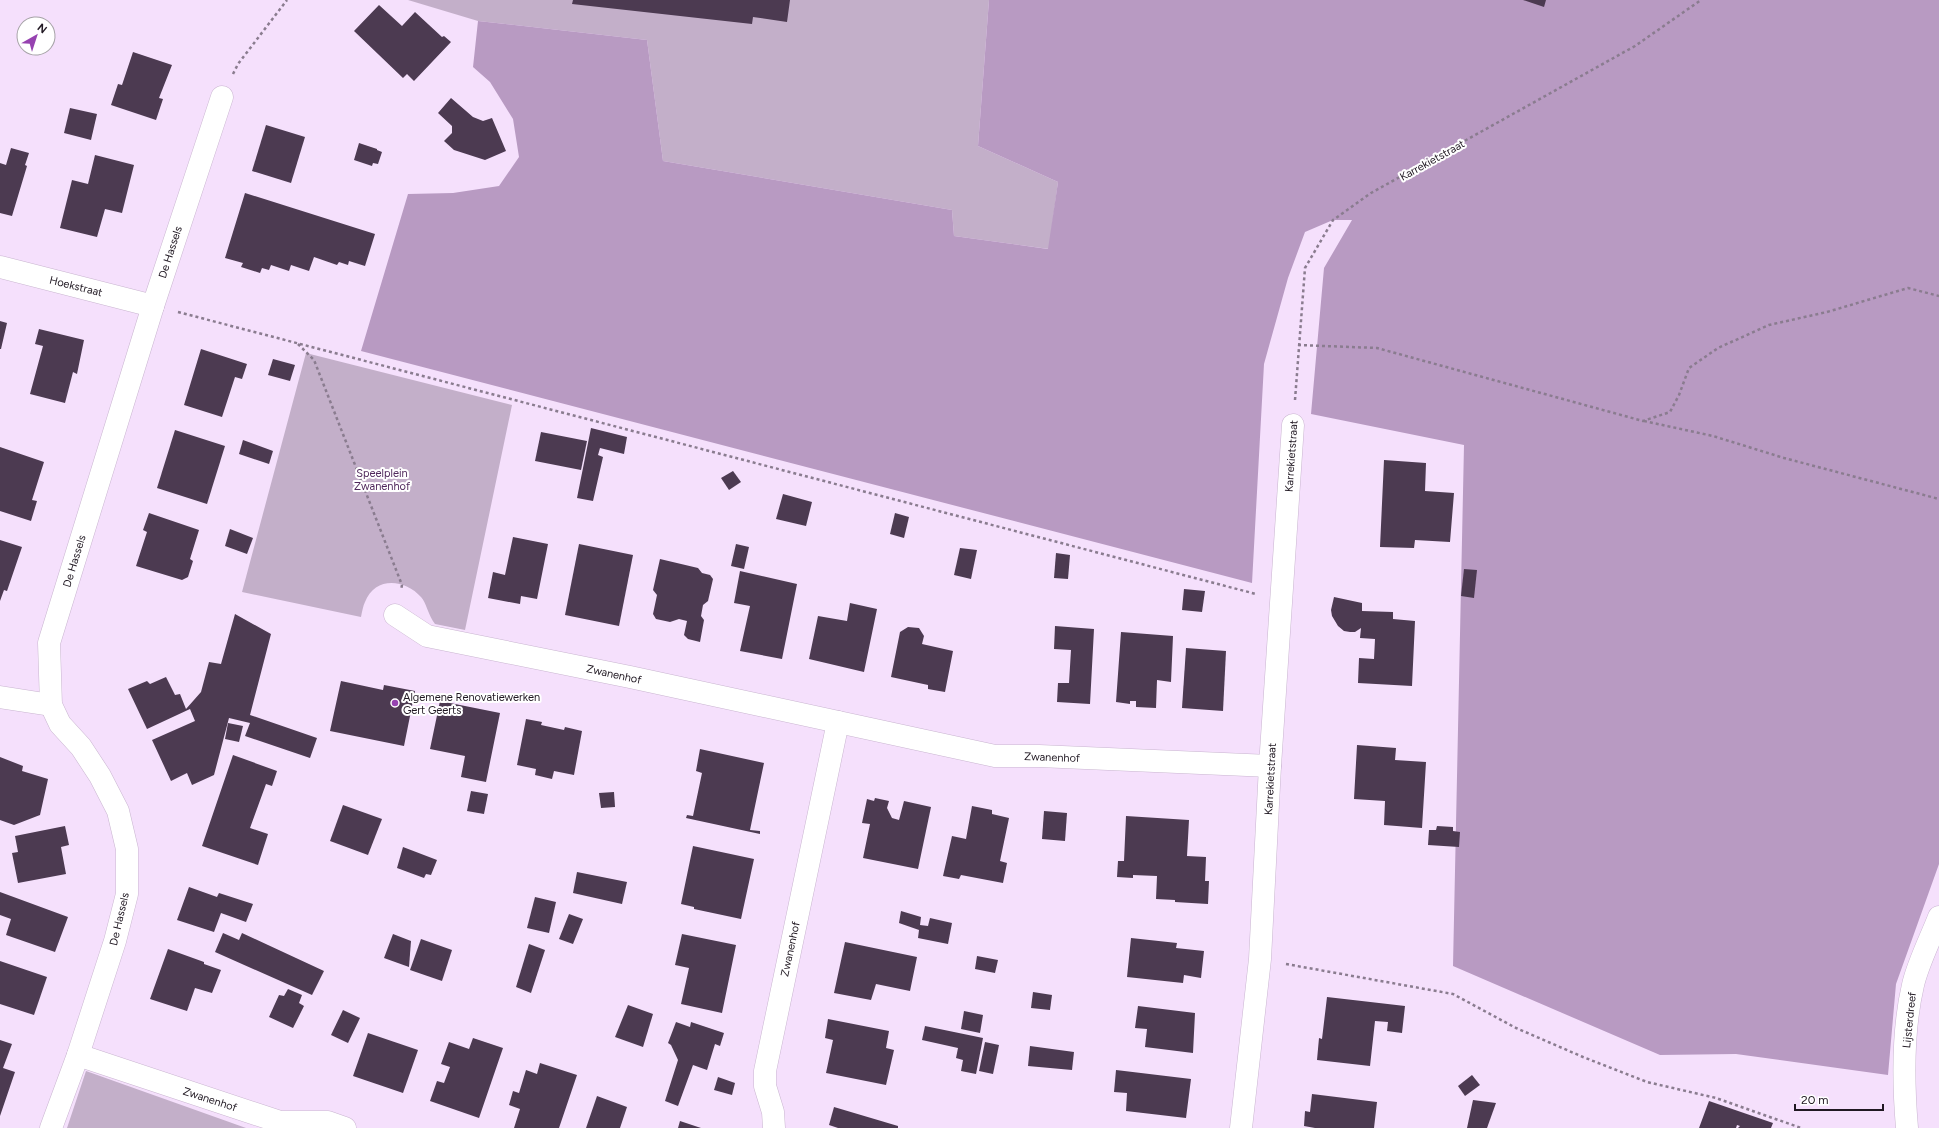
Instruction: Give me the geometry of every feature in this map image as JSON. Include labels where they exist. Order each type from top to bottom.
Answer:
[{"type":"street","name":"De Hassels","points":[[51,1128],[78,1055],[115,941],[127,894],[127,849],[118,811],[100,776],[81,748],[60,724],[51,705],[49,643],[152,306],[222,97]]},
{"type":"street","name":"Hoekstraat","points":[[0,267],[152,306]]},
{"type":"street","name":"Karrekietstraat","points":[[1241,1128],[1260,959],[1270,766],[1293,425]]},
{"type":"street","name":"Zwanenhof","points":[[395,615],[427,636],[995,756],[1046,756],[1270,766]]},
{"type":"street","points":[[0,697],[51,705]]},
{"type":"street","name":"Zwanenhof","points":[[774,1128],[773,1112],[765,1086],[765,1071],[838,722]]},
{"type":"street","name":"Lijsterdreef","points":[[1908,1128],[1904,1091],[1906,1036],[1913,985],[1939,917]]},
{"type":"street","name":"Zwanenhof","points":[[78,1055],[280,1122],[328,1122],[345,1128]]},
{"type":"path","points":[[222,97],[238,64],[286,0]]},
{"type":"path","name":"Karrekietstraat","points":[[1293,425],[1305,268],[1333,220],[1371,193],[1635,46],[1702,0]]},
{"type":"path","points":[[1643,421],[1670,412],[1679,395],[1689,368],[1718,348],[1769,325],[1827,312],[1908,288],[1939,296]]},
{"type":"path","points":[[152,306],[1282,601]]},
{"type":"path","points":[[298,343],[314,360],[402,585],[395,615]]},
{"type":"path","points":[[1298,345],[1377,348],[1643,421],[1713,436],[1784,458],[1939,499]]},
{"type":"path","points":[[1260,959],[1453,994],[1516,1028],[1590,1060],[1647,1082],[1716,1098],[1801,1128]]},
{"type":"green space","points":[[408,0],[989,0],[978,146],[1058,182],[1049,249],[954,236],[952,210],[663,161],[647,40],[478,21]]},
{"type":"green space","name":"Speelplein Zwanenhof","points":[[306,353],[512,405],[465,630],[435,624],[421,597],[414,591],[399,584],[383,584],[376,588],[365,602],[361,617],[242,592]]},
{"type":"green space","points":[[86,1071],[246,1128],[67,1128]]},
{"type":"shaded area","points":[[989,0],[1939,0],[1939,864],[1896,984],[1888,1075],[1736,1054],[1660,1055],[1453,966],[1464,445],[1311,414],[1324,268],[1352,220],[1333,220],[1305,232],[1288,278],[1264,364],[1252,583],[361,351],[408,194],[453,193],[499,186],[519,157],[513,119],[490,82],[473,67],[478,21],[647,40],[663,161],[952,210],[954,236],[1048,249],[1058,182],[978,146]]},
{"type":"building","points":[[573,0],[790,0],[787,22],[753,17],[752,24],[572,4]]},
{"type":"building","points":[[1523,0],[1546,0],[1544,7]]},
{"type":"building","points":[[379,5],[402,26],[415,12],[442,37],[444,36],[451,42],[414,81],[407,74],[403,78],[354,31]]},
{"type":"building","points":[[133,52],[172,65],[159,98],[163,99],[156,120],[111,105],[118,84],[122,85]]},
{"type":"building","points":[[451,98],[473,117],[483,121],[492,118],[506,151],[485,160],[454,150],[444,141],[452,133],[452,126],[438,113]]},
{"type":"building","points":[[70,108],[97,114],[91,140],[64,133]]},
{"type":"building","points":[[266,125],[305,137],[291,183],[252,171]]},
{"type":"building","points":[[359,143],[382,152],[378,164],[373,163],[372,166],[354,160]]},
{"type":"building","points":[[11,148],[29,153],[25,165],[27,166],[12,216],[0,213],[0,163],[6,165]]},
{"type":"building","points":[[95,155],[134,165],[122,213],[105,209],[97,237],[60,228],[72,180],[88,184]]},
{"type":"building","points":[[245,193],[375,234],[365,266],[349,261],[348,265],[339,262],[337,265],[314,257],[309,271],[291,265],[289,271],[271,265],[269,270],[262,268],[260,273],[241,267],[243,263],[225,258]]},
{"type":"building","points":[[0,321],[7,323],[1,349],[0,349]]},
{"type":"building","points":[[39,329],[84,340],[77,374],[73,372],[65,403],[30,394],[43,346],[35,344]]},
{"type":"building","points":[[201,349],[247,364],[242,379],[235,377],[222,417],[184,405]]},
{"type":"building","points":[[273,359],[295,365],[290,381],[268,375]]},
{"type":"building","points":[[591,428],[627,437],[624,454],[600,448],[598,455],[603,457],[593,501],[577,498]]},
{"type":"building","points":[[175,430],[225,446],[207,504],[157,488]]},
{"type":"building","points":[[541,432],[587,441],[581,470],[535,461]]},
{"type":"building","points":[[243,440],[273,451],[269,464],[239,454]]},
{"type":"building","points":[[0,447],[44,462],[32,500],[37,501],[31,521],[0,511]]},
{"type":"building","points":[[1384,460],[1426,463],[1425,491],[1454,493],[1450,542],[1415,540],[1414,548],[1380,547]]},
{"type":"building","points":[[733,471],[741,482],[729,490],[721,478]]},
{"type":"building","points":[[783,494],[812,502],[806,526],[776,519]]},
{"type":"building","points":[[149,513],[199,530],[190,559],[193,561],[188,577],[182,580],[136,566],[147,532],[143,530]]},
{"type":"building","points":[[895,513],[909,517],[904,538],[890,534]]},
{"type":"building","points":[[230,529],[253,538],[247,554],[225,546]]},
{"type":"building","points":[[513,537],[548,544],[537,599],[521,596],[520,604],[488,598],[493,572],[505,575]]},
{"type":"building","points":[[0,540],[22,547],[7,591],[4,590],[0,601]]},
{"type":"building","points":[[579,544],[633,555],[619,626],[565,615]]},
{"type":"building","points":[[736,544],[749,547],[744,569],[731,566]]},
{"type":"building","points":[[960,548],[977,550],[971,579],[954,575]]},
{"type":"building","points":[[1056,553],[1070,555],[1068,579],[1054,578]]},
{"type":"building","points":[[660,559],[698,568],[702,573],[710,575],[713,579],[708,601],[703,605],[701,616],[704,620],[700,642],[688,639],[684,635],[687,621],[679,619],[670,622],[656,619],[653,614],[657,595],[653,590]]},
{"type":"building","points":[[1464,569],[1477,570],[1474,598],[1461,596]]},
{"type":"building","points":[[740,571],[797,584],[782,659],[740,651],[750,606],[734,603]]},
{"type":"building","points":[[1184,589],[1205,591],[1202,612],[1182,610]]},
{"type":"building","points":[[1334,597],[1362,603],[1362,611],[1393,612],[1393,619],[1415,621],[1412,686],[1358,683],[1359,658],[1374,659],[1375,639],[1360,638],[1361,628],[1355,632],[1350,632],[1344,631],[1338,626],[1332,616],[1331,610]]},
{"type":"building","points":[[850,603],[877,609],[864,672],[809,659],[818,616],[847,621]]},
{"type":"building","points":[[235,614],[271,634],[250,715],[317,738],[310,758],[245,736],[250,723],[229,718],[214,775],[192,785],[187,773],[171,781],[152,740],[195,721],[190,709],[147,729],[128,689],[147,681],[150,684],[166,677],[175,695],[180,694],[186,709],[201,692],[209,662],[221,664]]},
{"type":"building","points":[[1055,626],[1094,629],[1090,704],[1057,702],[1058,683],[1069,683],[1071,650],[1054,649]]},
{"type":"building","points":[[908,627],[919,628],[924,636],[922,644],[953,651],[945,692],[928,689],[928,685],[891,677],[900,632]]},
{"type":"building","points":[[1121,632],[1173,636],[1171,682],[1157,680],[1156,708],[1136,707],[1136,701],[1130,701],[1130,704],[1116,702]]},
{"type":"building","points":[[1186,648],[1226,651],[1223,711],[1182,708]]},
{"type":"building","points":[[341,681],[383,690],[384,685],[415,691],[404,746],[330,731]]},
{"type":"building","points":[[440,701],[500,713],[486,782],[461,777],[465,756],[430,749]]},
{"type":"building","points":[[526,719],[542,722],[541,725],[564,730],[565,727],[582,731],[574,775],[554,771],[552,779],[535,775],[536,769],[517,765]]},
{"type":"building","points":[[228,723],[243,726],[239,742],[225,739]]},
{"type":"building","points":[[1357,745],[1396,748],[1395,760],[1426,762],[1422,828],[1384,825],[1385,801],[1354,799]]},
{"type":"building","points":[[700,749],[764,763],[750,830],[760,831],[760,834],[686,818],[687,815],[693,816],[702,773],[696,771]]},
{"type":"building","points":[[233,755],[277,771],[272,786],[266,784],[250,828],[268,834],[258,865],[202,846]]},
{"type":"building","points":[[0,757],[23,766],[22,771],[48,779],[40,815],[14,825],[0,820]]},
{"type":"building","points":[[471,791],[488,794],[484,814],[467,811]]},
{"type":"building","points":[[614,792],[615,807],[601,808],[599,793]]},
{"type":"building","points":[[875,798],[889,801],[887,808],[892,818],[899,820],[904,801],[931,807],[918,869],[863,858],[870,824],[862,823],[867,799],[874,801]]},
{"type":"building","points":[[343,805],[382,819],[368,855],[330,841]]},
{"type":"building","points":[[972,806],[992,810],[992,814],[1009,818],[1000,861],[1007,863],[1003,883],[961,875],[959,879],[943,876],[952,836],[966,839]]},
{"type":"building","points":[[1044,811],[1067,813],[1065,841],[1042,839]]},
{"type":"building","points":[[1126,816],[1189,820],[1187,856],[1206,857],[1205,881],[1209,881],[1208,904],[1156,899],[1157,876],[1133,875],[1133,878],[1117,877],[1118,861],[1124,861]]},
{"type":"building","points":[[65,826],[69,845],[61,847],[66,874],[18,883],[12,853],[18,852],[15,836]]},
{"type":"building","points":[[1437,826],[1453,827],[1453,831],[1460,832],[1459,847],[1428,845],[1429,830],[1436,830]]},
{"type":"building","points":[[693,846],[754,859],[741,919],[694,909],[694,907],[681,904]]},
{"type":"building","points":[[403,847],[437,860],[431,875],[426,874],[424,878],[397,868]]},
{"type":"building","points":[[577,872],[627,882],[622,904],[573,893]]},
{"type":"building","points":[[189,887],[217,897],[219,893],[253,904],[246,922],[221,913],[214,932],[177,920]]},
{"type":"building","points":[[0,892],[68,917],[55,952],[6,935],[11,919],[0,915]]},
{"type":"building","points":[[535,897],[556,902],[549,933],[527,928]]},
{"type":"building","points":[[901,911],[921,917],[920,925],[928,926],[930,918],[952,923],[948,944],[918,938],[919,930],[899,923]]},
{"type":"building","points":[[569,914],[583,919],[573,944],[559,939]]},
{"type":"building","points":[[223,933],[239,940],[242,933],[324,971],[312,995],[215,952]]},
{"type":"building","points":[[393,934],[411,941],[409,967],[384,958]]},
{"type":"building","points":[[682,934],[736,945],[722,1013],[681,1004],[689,968],[675,965]]},
{"type":"building","points":[[1131,938],[1177,943],[1176,948],[1204,951],[1201,978],[1184,975],[1183,983],[1127,977]]},
{"type":"building","points":[[421,939],[452,950],[442,981],[410,970]]},
{"type":"building","points":[[845,942],[917,957],[910,991],[876,984],[871,1000],[834,993]]},
{"type":"building","points":[[529,944],[545,950],[531,993],[516,987]]},
{"type":"building","points":[[168,949],[221,970],[212,993],[195,988],[187,1011],[150,999]]},
{"type":"building","points":[[977,956],[998,960],[995,973],[975,969]]},
{"type":"building","points":[[0,961],[47,977],[34,1015],[0,1004]]},
{"type":"building","points":[[288,989],[302,995],[299,1003],[304,1006],[293,1028],[269,1017],[279,995],[284,996]]},
{"type":"building","points":[[1033,992],[1052,995],[1050,1010],[1031,1008]]},
{"type":"building","points":[[1327,997],[1405,1006],[1402,1033],[1387,1031],[1388,1022],[1375,1021],[1370,1066],[1317,1060],[1319,1038],[1322,1039]]},
{"type":"building","points":[[628,1005],[653,1014],[643,1047],[615,1037]]},
{"type":"building","points":[[1138,1006],[1195,1013],[1193,1053],[1145,1047],[1147,1029],[1135,1028]]},
{"type":"building","points":[[343,1010],[360,1018],[348,1043],[331,1035]]},
{"type":"building","points":[[964,1011],[983,1015],[980,1033],[961,1029]]},
{"type":"building","points":[[828,1019],[889,1031],[886,1048],[894,1050],[886,1085],[826,1073],[833,1040],[825,1038]]},
{"type":"building","points":[[676,1022],[690,1027],[691,1022],[724,1033],[720,1046],[715,1044],[707,1070],[693,1065],[678,1106],[665,1101],[678,1060],[671,1045],[668,1043]]},
{"type":"building","points":[[925,1026],[983,1038],[976,1074],[961,1071],[963,1060],[956,1058],[958,1048],[922,1040]]},
{"type":"building","points":[[368,1033],[418,1050],[403,1093],[353,1076]]},
{"type":"building","points":[[473,1038],[503,1048],[479,1118],[430,1101],[437,1081],[444,1083],[450,1067],[441,1064],[449,1042],[469,1049]]},
{"type":"building","points":[[0,1040],[12,1044],[3,1068],[15,1072],[0,1116]]},
{"type":"building","points":[[985,1042],[999,1045],[993,1074],[979,1071]]},
{"type":"building","points":[[1030,1046],[1074,1052],[1072,1070],[1028,1066]]},
{"type":"building","points":[[540,1063],[577,1075],[559,1128],[514,1128],[520,1109],[509,1105],[513,1091],[519,1093],[526,1070],[537,1074]]},
{"type":"building","points":[[1116,1070],[1191,1079],[1186,1118],[1126,1111],[1127,1093],[1114,1092]]},
{"type":"building","points":[[1472,1075],[1480,1085],[1465,1096],[1458,1086]]},
{"type":"building","points":[[718,1077],[735,1083],[732,1095],[714,1090]]},
{"type":"building","points":[[1312,1094],[1377,1102],[1374,1128],[1315,1128],[1304,1126],[1305,1111],[1310,1112]]},
{"type":"building","points":[[597,1096],[627,1107],[620,1128],[586,1128]]},
{"type":"building","points":[[1473,1100],[1496,1103],[1487,1128],[1467,1128]]},
{"type":"building","points":[[1709,1101],[1773,1123],[1771,1128],[1738,1128],[1740,1126],[1737,1125],[1736,1128],[1699,1128]]},
{"type":"building","points":[[834,1107],[898,1126],[898,1128],[838,1128],[829,1125]]},
{"type":"building","points":[[680,1121],[701,1128],[678,1128]]},
{"type":"place","name":"Algemene Renovatiewerken Gert Geerts","points":[[395,703]]}]
